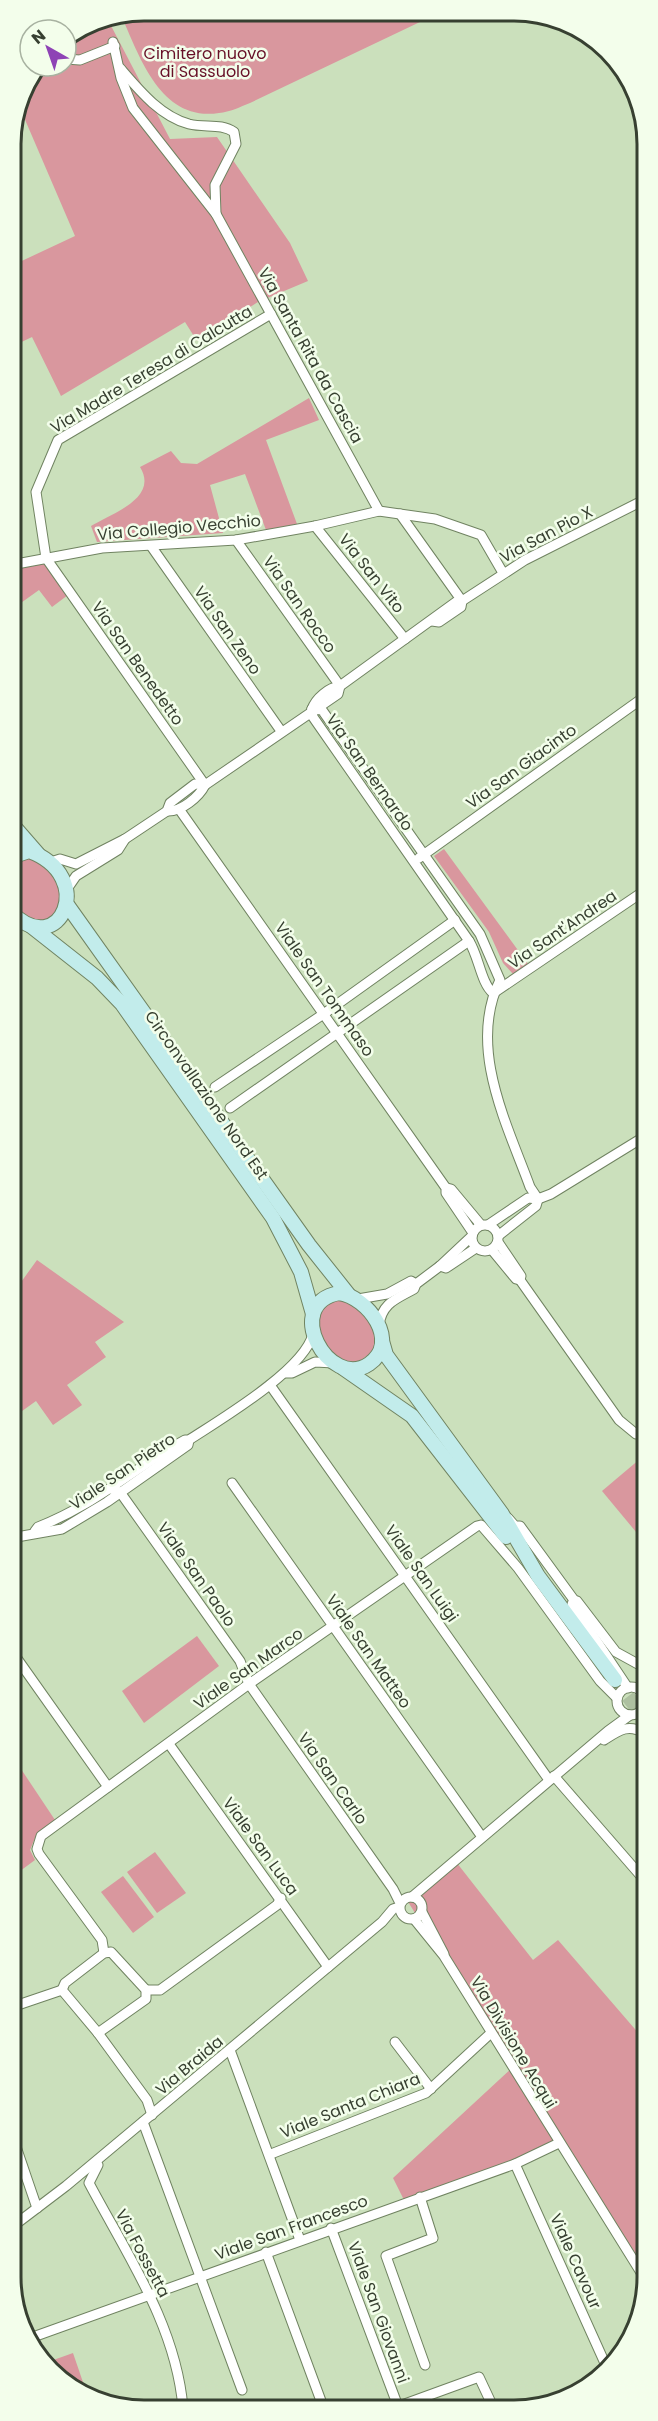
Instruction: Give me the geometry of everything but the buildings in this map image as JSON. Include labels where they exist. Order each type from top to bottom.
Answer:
[{"type":"main road","points":[[21,834],[38,854]]},
{"type":"main road","points":[[21,854],[29,851],[51,862],[67,889],[68,906],[59,920],[46,927],[31,926]]},
{"type":"main road","name":"Circonvallazione Nord Est","points":[[68,906],[309,1245],[353,1297]]},
{"type":"main road","name":"Circonvallazione Nord Est","points":[[21,920],[97,978],[122,1004],[273,1218],[301,1272],[313,1314]]},
{"type":"main road","points":[[491,1520],[386,1355],[379,1325],[366,1305],[353,1297],[328,1296],[313,1314],[313,1334],[327,1357],[412,1416],[428,1433],[491,1520],[538,1576],[615,1680]]},
{"type":"main road","points":[[339,1365],[358,1369],[367,1366],[378,1354],[382,1341]]},
{"type":"street","name":"Via Santa Rita da Cascia","points":[[78,60],[114,44],[130,103],[216,214],[379,511]]},
{"type":"street","name":"Via Santa Rita da Cascia","points":[[120,69],[162,110],[180,121],[198,126],[225,126],[234,132],[236,144],[215,185],[216,214]]},
{"type":"street","points":[[130,103],[143,93]]},
{"type":"street","name":"Via Madre Teresa di Calcutta","points":[[46,558],[36,492],[39,480],[58,440],[271,314]]},
{"type":"street","name":"Via San Pio X","points":[[67,889],[76,876],[118,849],[126,839],[167,811],[179,809],[201,793],[205,785],[312,709],[320,707],[338,694],[340,686],[405,639],[432,621],[440,622],[461,606],[462,601],[503,573],[637,504]]},
{"type":"street","name":"Via Collegio Vecchio","points":[[21,563],[102,548],[237,540],[315,526],[379,511],[435,519],[481,535],[503,573]]},
{"type":"street","points":[[400,514],[462,601]]},
{"type":"street","name":"Via San Vito","points":[[315,526],[405,639]]},
{"type":"street","name":"Via San Rocco","points":[[237,540],[340,686]]},
{"type":"street","name":"Via San Zeno","points":[[151,546],[281,731]]},
{"type":"street","name":"Via San Benedetto","points":[[46,558],[205,785]]},
{"type":"street","name":"Via San Giacinto","points":[[414,862],[637,701]]},
{"type":"street","name":"Via San Bernardo","points":[[493,993],[485,986],[482,968],[469,941],[314,717],[312,709],[322,710],[480,934],[500,980],[493,993],[487,1041],[493,1081],[530,1187],[538,1199]]},
{"type":"street","name":"Via San Pio X","points":[[167,811],[170,803],[195,784],[205,785]]},
{"type":"street","name":"Viale San Tommaso","points":[[179,809],[325,1013],[446,1188],[446,1193],[472,1235]]},
{"type":"street","name":"Via San Pio X","points":[[51,862],[60,859],[76,864],[117,841],[126,839]]},
{"type":"street","name":"Via Sant'Andrea","points":[[493,993],[637,895]]},
{"type":"street","points":[[215,1087],[325,1013],[455,920]]},
{"type":"street","points":[[230,1108],[469,941]]},
{"type":"street","points":[[379,1325],[382,1309],[394,1299],[414,1289],[416,1284],[440,1266],[484,1225],[528,1198],[538,1199],[551,1194],[637,1141]]},
{"type":"street","name":"Viale San Tommaso","points":[[446,1188],[451,1189],[484,1225]]},
{"type":"street","points":[[472,1235],[477,1248],[484,1251],[536,1206],[538,1199]]},
{"type":"street","points":[[484,1225],[495,1229],[496,1242],[516,1279],[520,1280],[619,1420],[637,1434]]},
{"type":"street","points":[[440,1266],[446,1268],[477,1248]]},
{"type":"street","points":[[353,1297],[387,1294],[411,1281],[416,1284]]},
{"type":"street","points":[[286,1373],[311,1342],[313,1334]]},
{"type":"street","points":[[286,1373],[292,1373],[315,1362],[339,1365]]},
{"type":"street","name":"Viale San Pietro","points":[[116,1491],[141,1468],[171,1447],[189,1440],[286,1373]]},
{"type":"street","name":"Viale San Luigi","points":[[270,1384],[551,1778],[637,1871]]},
{"type":"street","name":"Viale San Pietro","points":[[21,1536],[35,1532],[38,1527],[116,1491],[188,1445],[189,1440]]},
{"type":"street","name":"Viale San Matteo","points":[[232,1484],[482,1836]]},
{"type":"street","name":"Viale San Paolo","points":[[116,1491],[240,1661],[249,1684]]},
{"type":"street","points":[[491,1520],[518,1568],[571,1642],[617,1698],[619,1709],[631,1715],[637,1724]]},
{"type":"street","points":[[491,1520],[520,1526],[574,1600],[616,1652],[637,1664]]},
{"type":"street","name":"Viale San Marco","points":[[104,1953],[102,1940],[39,1854],[38,1842],[52,1827],[249,1684],[405,1575],[491,1520]]},
{"type":"street","name":"Via Braida","points":[[574,1600],[572,1604],[637,1692]]},
{"type":"street","points":[[21,1664],[108,1787]]},
{"type":"street","name":"Via San Carlo","points":[[249,1684],[393,1888],[410,1903]]},
{"type":"street","points":[[617,1698],[637,1687]]},
{"type":"street","name":"Via Braida","points":[[608,1731],[619,1709]]},
{"type":"street","name":"Via Braida","points":[[21,2220],[56,2194],[230,2050],[382,1922],[393,1909],[410,1903],[433,1878],[596,1740],[637,1713]]},
{"type":"street","name":"Via Braida","points":[[596,1740],[604,1740],[628,1727],[637,1731]]},
{"type":"street","name":"Viale San Luca","points":[[169,1744],[328,1967]]},
{"type":"street","points":[[146,1990],[160,1990],[277,1905],[281,1898]]},
{"type":"street","points":[[382,1922],[410,1919],[410,1903]]},
{"type":"street","name":"Via Divisione Acqui","points":[[444,1956],[442,1947],[410,1903],[400,1912],[410,1919],[444,1956],[637,2266]]},
{"type":"street","points":[[21,2004],[62,1990],[65,1983],[104,1953],[111,1952],[146,1990],[146,1999],[99,2033]]},
{"type":"street","points":[[62,1990],[99,2033],[147,2100],[152,2115]]},
{"type":"street","name":"Viale Santa Chiara","points":[[271,2154],[426,2093],[491,2033]]},
{"type":"street","points":[[395,2042],[431,2089]]},
{"type":"street","points":[[230,2050],[271,2154],[300,2240]]},
{"type":"street","points":[[143,2122],[242,2390]]},
{"type":"street","name":"Viale San Francesco","points":[[37,2336],[331,2228],[515,2164],[559,2143]]},
{"type":"street","points":[[56,2194],[61,2194],[77,2184],[89,2183],[101,2157]]},
{"type":"street","points":[[21,2161],[37,2208]]},
{"type":"street","name":"Viale Cavour","points":[[515,2164],[604,2361]]},
{"type":"street","name":"Via Fossetta","points":[[89,2183],[150,2294],[175,2359],[182,2400]]},
{"type":"street","points":[[420,2197],[433,2238],[386,2256],[425,2365]]},
{"type":"street","name":"Viale San Giovanni","points":[[331,2228],[393,2400]]},
{"type":"street","points":[[266,2252],[321,2400]]},
{"type":"street","points":[[417,2400],[479,2377],[490,2400]]},
{"type":"green space","name":"Cimitero nuovo di Sassuolo","points":[[422,21],[250,103],[223,112],[199,113],[182,108],[155,84],[124,22]]},
{"type":"green space","points":[[111,25],[170,139],[217,137],[290,243],[308,281],[258,302],[197,341],[185,322],[61,396],[32,337],[21,342],[21,261],[75,236],[24,117],[30,97],[41,78],[78,78],[78,41]]},
{"type":"green space","points":[[309,398],[319,420],[266,440],[297,524],[266,530],[245,474],[210,485],[223,533],[97,542],[91,526],[121,510],[139,496],[144,478],[140,467],[171,451],[181,463],[197,464]]},
{"type":"green space","points":[[43,562],[68,595],[52,607],[39,590],[21,603],[21,566]]},
{"type":"green space","points":[[444,849],[528,964],[513,974],[503,963],[489,932],[434,856]]},
{"type":"green space","points":[[28,857],[54,873],[63,898],[57,912],[49,920],[37,922],[21,914],[21,859]]},
{"type":"green space","points":[[37,1260],[124,1322],[95,1342],[106,1357],[67,1385],[82,1405],[53,1425],[36,1401],[21,1412],[21,1282]]},
{"type":"green space","points":[[342,1298],[368,1315],[377,1339],[373,1351],[356,1364],[342,1362],[333,1355],[318,1326],[322,1309]]},
{"type":"green space","points":[[637,1461],[637,1533],[602,1491]]},
{"type":"green space","points":[[197,1636],[219,1666],[144,1723],[122,1691]]},
{"type":"green space","points":[[21,1769],[55,1820],[37,1833],[30,1850],[35,1860],[21,1870]]},
{"type":"green space","points":[[155,1852],[186,1893],[157,1913],[127,1872]]},
{"type":"green space","points":[[453,1858],[533,1960],[558,1940],[637,2031],[637,2270],[558,2147],[406,2204],[393,2178],[512,2068],[405,1897]]},
{"type":"green space","points":[[123,1876],[154,1917],[133,1933],[101,1892]]},
{"type":"green space","points":[[73,2353],[83,2383],[69,2375],[53,2360]]},
{"type":"tunnel","points":[[615,1680],[637,1708]]}]
